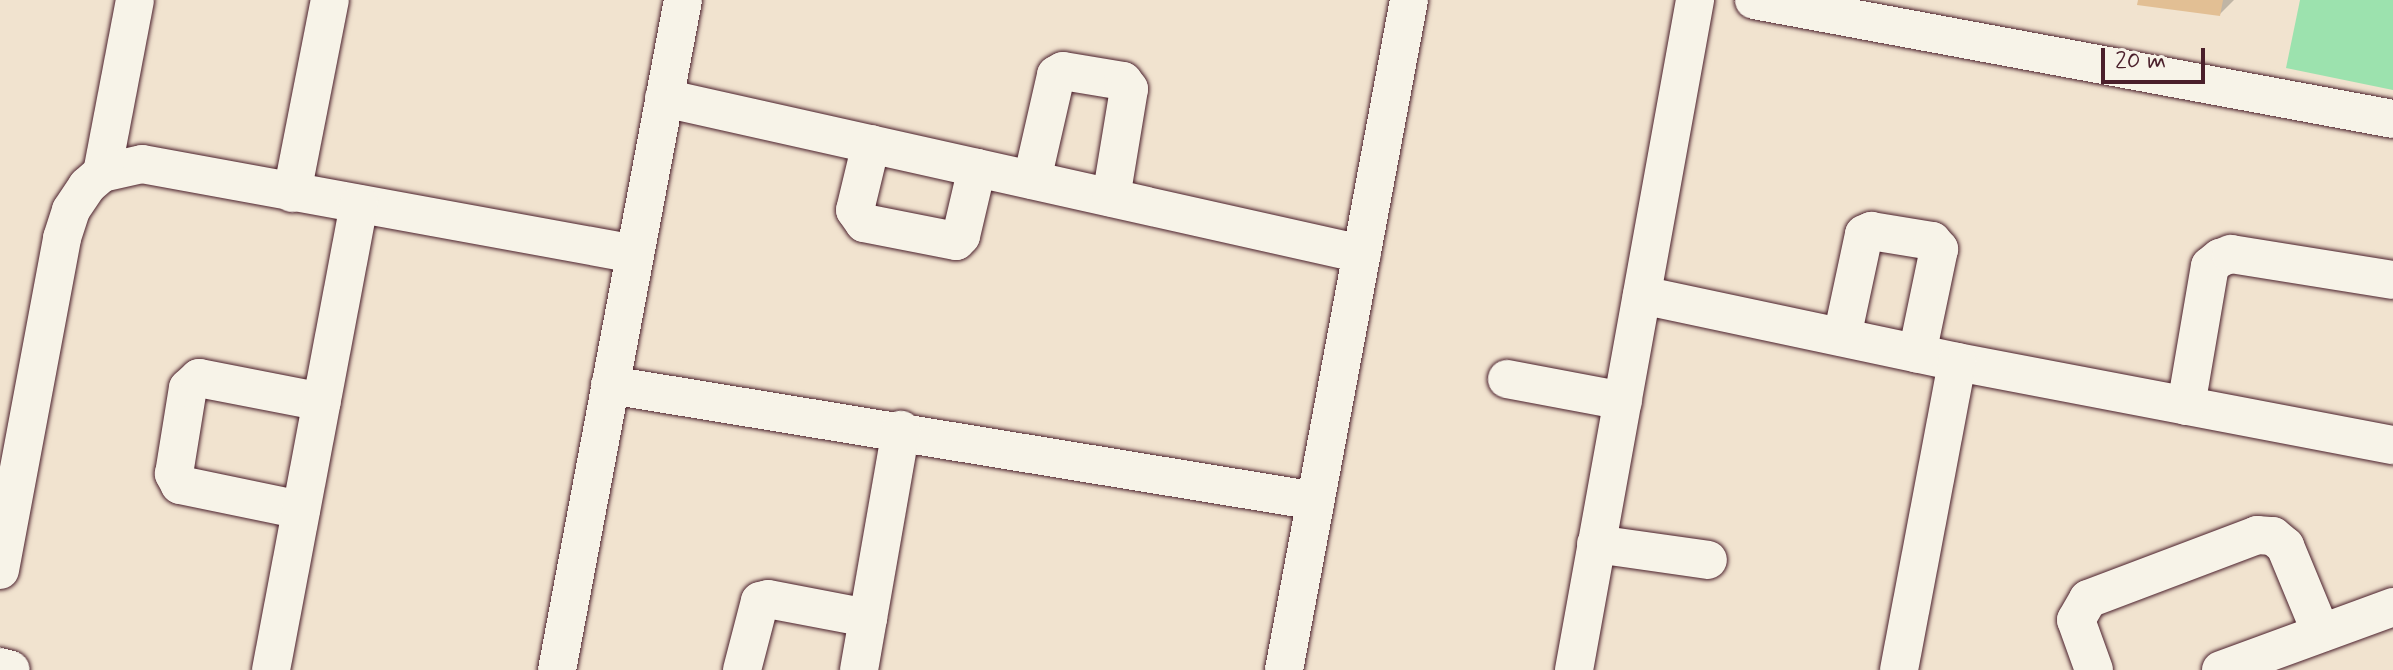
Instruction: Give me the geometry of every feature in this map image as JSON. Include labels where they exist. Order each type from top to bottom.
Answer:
[{"type":"street","points":[[102,173],[135,0]]},
{"type":"street","points":[[292,193],[330,0]]},
{"type":"street","points":[[557,670],[683,0]]},
{"type":"street","points":[[1284,670],[1409,0]]},
{"type":"street","points":[[1574,670],[1695,0]]},
{"type":"street","points":[[1754,0],[2393,119]]},
{"type":"street","points":[[1032,180],[1056,75],[1063,71],[1123,81],[1129,89],[1111,198]]},
{"type":"street","points":[[664,98],[1362,254]]},
{"type":"street","points":[[871,144],[855,210],[864,223],[956,241],[961,236],[977,168]]},
{"type":"street","points":[[0,570],[62,238],[71,210],[87,186],[102,173],[142,164],[635,254]]},
{"type":"street","points":[[271,670],[359,204]]},
{"type":"street","points":[[1842,337],[1864,234],[1871,231],[1932,241],[1939,249],[1917,354]]},
{"type":"street","points":[[2186,406],[2210,266],[2220,258],[2231,254],[2393,280]]},
{"type":"street","points":[[1642,295],[1957,362],[2393,445]]},
{"type":"street","points":[[1899,670],[1957,362]]},
{"type":"street","points":[[301,510],[180,485],[174,474],[188,388],[199,378],[322,402]]},
{"type":"street","points":[[1507,379],[1623,401]]},
{"type":"street","points":[[610,385],[901,430],[1316,501]]},
{"type":"street","points":[[859,670],[901,430]]},
{"type":"street","points":[[2094,670],[2076,620],[2088,599],[2257,535],[2273,536],[2285,546],[2321,633]]},
{"type":"street","points":[[1596,544],[1708,560]]},
{"type":"street","points":[[742,670],[755,609],[760,601],[768,599],[868,618]]},
{"type":"street","points":[[2221,670],[2393,607]]},
{"type":"street","points":[[0,667],[11,670]]},
{"type":"green space","points":[[2300,0],[2393,0],[2393,90],[2286,68]]},
{"type":"building","points":[[2138,0],[2223,0],[2220,16],[2137,5]]}]
